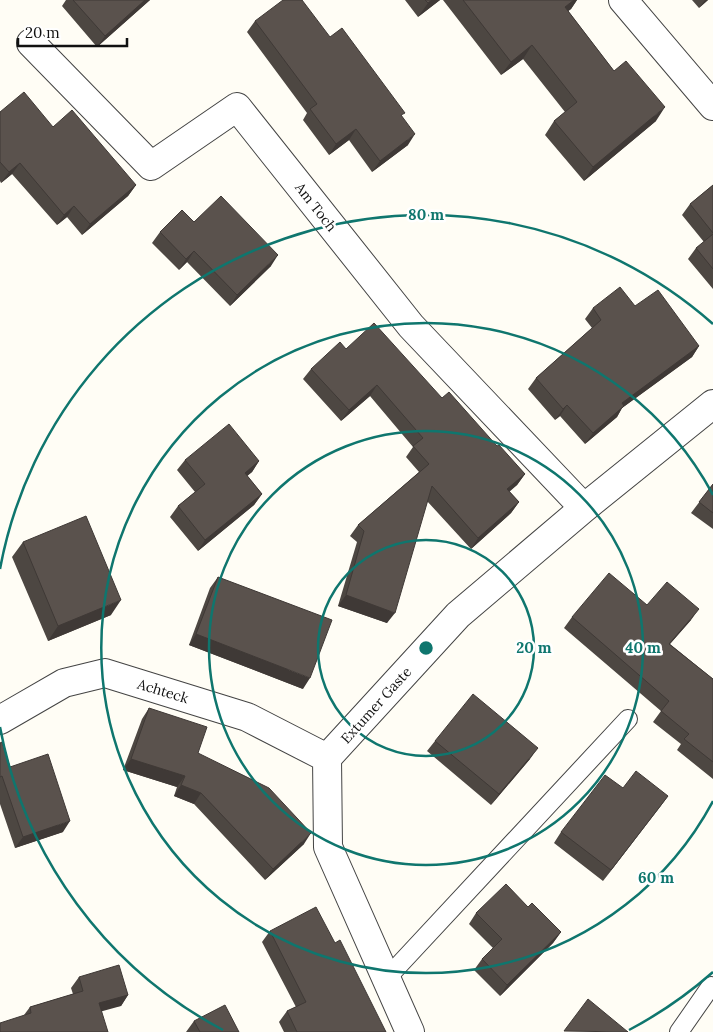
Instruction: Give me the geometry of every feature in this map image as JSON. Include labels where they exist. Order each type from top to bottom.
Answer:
[{"type":"street","points":[[624,0],[713,106]]},
{"type":"street","name":"Am Toch","points":[[31,43],[151,166],[236,107],[411,326],[584,508]]},
{"type":"street","name":"Extumer Gaste","points":[[328,758],[458,615],[584,508],[713,404]]},
{"type":"street","name":"Achteck","points":[[0,720],[64,682],[105,673],[247,717],[328,758]]},
{"type":"street","points":[[328,758],[328,847],[410,1032]]},
{"type":"lane","points":[[386,979],[628,719]]},
{"type":"lane","points":[[679,1032],[711,986]]},
{"type":"building","points":[[73,0],[145,0],[105,36]]},
{"type":"building","points":[[283,0],[302,0],[330,37],[342,28],[405,113],[401,115],[415,134],[380,161],[356,129],[336,144],[310,109],[317,104],[255,21]]},
{"type":"building","points":[[463,0],[574,0],[565,7],[614,71],[626,61],[665,107],[593,167],[554,121],[577,102],[532,45],[511,62]]},
{"type":"building","points":[[24,92],[53,127],[72,110],[136,185],[90,224],[74,206],[64,215],[20,163],[9,172],[0,162],[0,112]]},
{"type":"building","points":[[713,185],[713,233],[690,204]]},
{"type":"building","points":[[221,196],[278,255],[237,295],[194,251],[186,259],[160,232],[182,210],[194,222]]},
{"type":"building","points":[[713,234],[713,269],[696,248]]},
{"type":"building","points":[[620,287],[635,306],[658,290],[699,346],[622,403],[624,406],[593,433],[567,405],[563,409],[536,378],[601,320],[593,308]]},
{"type":"building","points":[[374,323],[442,398],[449,392],[497,446],[499,445],[525,474],[507,489],[519,502],[478,538],[432,486],[395,613],[346,595],[364,531],[358,525],[429,464],[413,446],[423,438],[377,385],[349,410],[311,369],[340,342],[346,349]]},
{"type":"building","points":[[229,424],[259,461],[245,473],[262,494],[205,540],[178,506],[205,484],[185,460]]},
{"type":"building","points":[[713,484],[713,513],[699,502]]},
{"type":"building","points":[[86,516],[121,600],[58,626],[23,542]]},
{"type":"building","points":[[609,573],[647,605],[667,582],[699,609],[669,644],[713,679],[713,762],[684,739],[689,734],[661,711],[669,701],[572,617]]},
{"type":"building","points":[[218,577],[332,620],[310,678],[196,634]]},
{"type":"building","points":[[473,694],[538,748],[499,794],[435,741]]},
{"type":"building","points":[[149,708],[207,727],[198,753],[269,788],[311,833],[273,869],[201,793],[181,785],[185,776],[131,759]]},
{"type":"building","points":[[2,742],[10,767],[48,754],[70,821],[23,837],[2,776],[0,777],[0,743]]},
{"type":"building","points":[[636,771],[668,796],[611,870],[561,832],[605,775],[623,788]]},
{"type":"building","points":[[506,884],[528,907],[532,903],[561,932],[507,985],[482,959],[502,939],[476,913]]},
{"type":"building","points":[[316,907],[335,943],[340,940],[386,1032],[297,1032],[287,1011],[306,1002],[270,931]]},
{"type":"building","points":[[119,965],[128,995],[99,1003],[108,1032],[0,1032],[0,1023],[31,1013],[30,1007],[83,991],[79,977]]},
{"type":"building","points":[[588,999],[628,1032],[564,1031]]},
{"type":"building","points":[[225,1005],[239,1032],[200,1032],[194,1021]]}]
